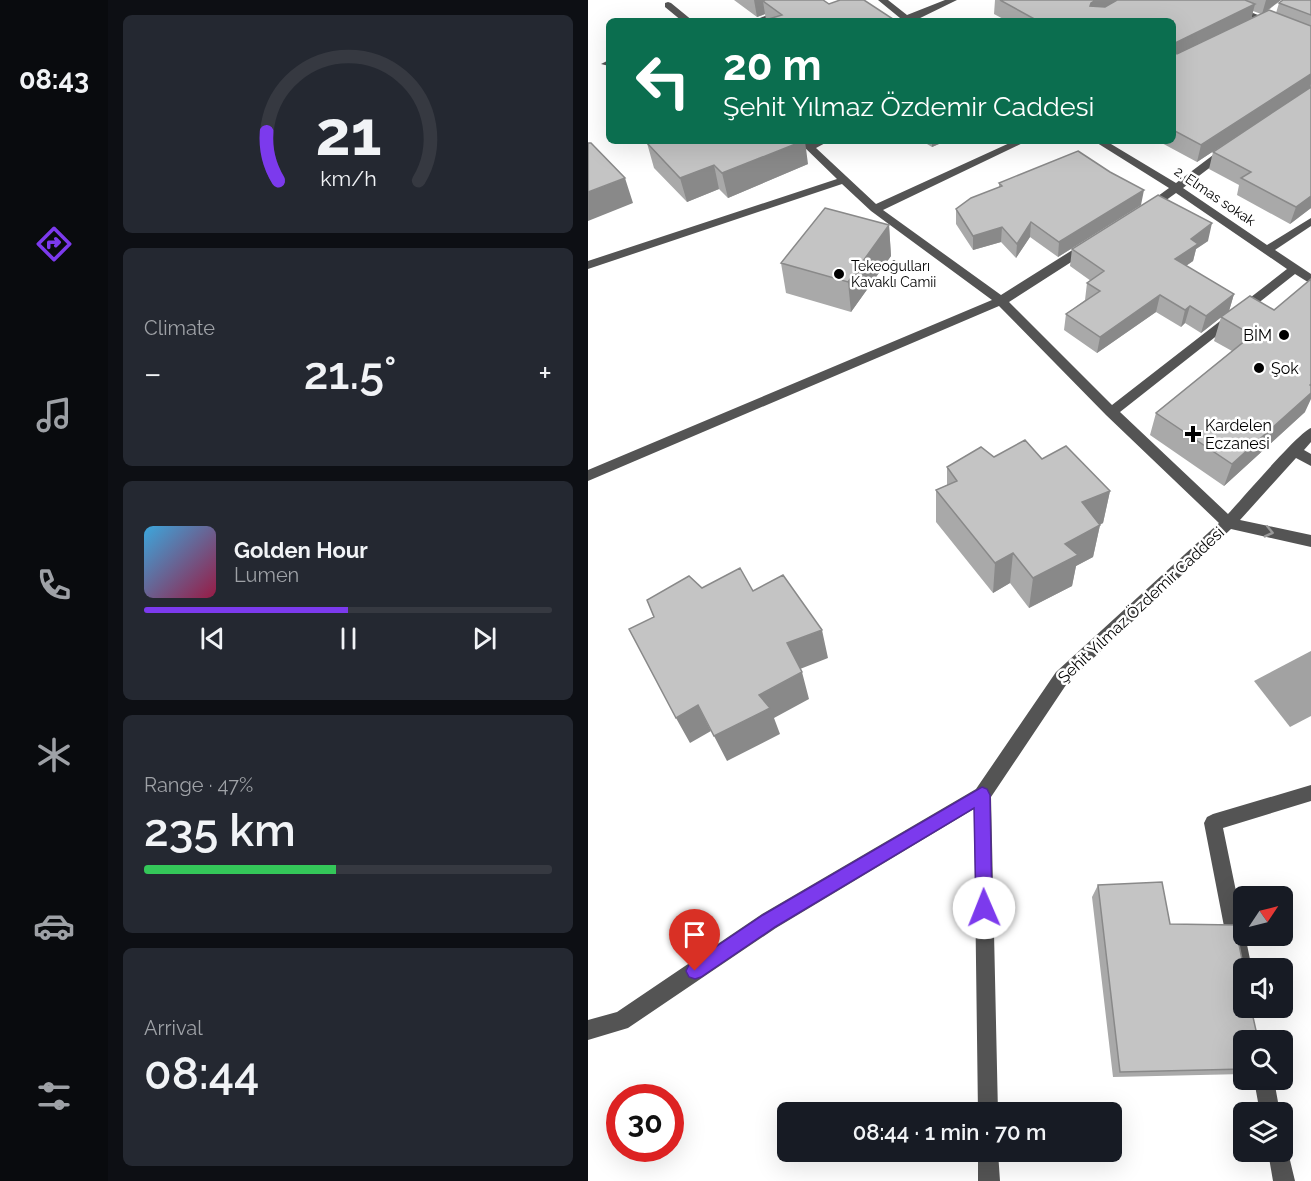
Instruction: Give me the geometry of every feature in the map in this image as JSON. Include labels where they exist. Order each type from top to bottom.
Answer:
[{"type":"street","points":[[765,18],[810,0]]},
{"type":"street","points":[[882,0],[903,18]]},
{"type":"street","points":[[910,18],[953,0]]},
{"type":"street","points":[[1212,0],[1311,39]]},
{"type":"street","points":[[668,5],[684,18]]},
{"type":"street","points":[[1252,26],[1277,10]]},
{"type":"street","points":[[1139,213],[1178,189],[1202,166],[1242,139]]},
{"type":"street","points":[[806,144],[875,209],[1000,301],[1111,412],[1228,523],[1311,541]]},
{"type":"street","points":[[875,209],[1016,144]]},
{"type":"street","name":"2. Elmas sokak","points":[[1104,144],[1178,189],[1311,280]]},
{"type":"street","points":[[588,266],[844,180]]},
{"type":"street","points":[[1268,249],[1311,221]]},
{"type":"street","points":[[588,476],[1000,301],[1100,238]]},
{"type":"street","points":[[1111,412],[1295,268]]},
{"type":"street","name":"Şehit Yılmaz Özdemir Caddesi","points":[[588,1030],[621,1021],[769,921],[982,795],[1062,677],[1228,523],[1311,433]]},
{"type":"street","points":[[1294,450],[1311,461]]},
{"type":"street","points":[[1240,958],[1213,823],[1311,793]]},
{"type":"street","points":[[982,795],[987,1102]]},
{"type":"street","points":[[988,1162],[989,1181]]},
{"type":"street","points":[[1280,1162],[1284,1181]]},
{"type":"shaded area","points":[[1311,651],[1311,716],[1290,727],[1254,681]]},
{"type":"building","points":[[823,0],[829,4],[840,0],[864,0],[891,18],[772,18],[782,15],[763,1]]},
{"type":"building","points":[[1000,0],[1096,0],[1090,6],[1105,7],[1117,0],[1245,0],[1255,4],[1176,43],[1176,18],[1033,18]]},
{"type":"building","points":[[1283,0],[1311,0],[1311,15],[1279,3]]},
{"type":"building","points":[[1269,10],[1311,26],[1311,74],[1201,145],[1176,132],[1176,53]]},
{"type":"building","points":[[1311,87],[1311,196],[1296,207],[1241,178],[1251,172],[1213,152]]},
{"type":"building","points":[[588,143],[591,143],[625,178],[588,192]]},
{"type":"building","points":[[648,144],[795,144],[722,173],[714,165],[680,178]]},
{"type":"building","points":[[1078,151],[1110,172],[1144,190],[1059,242],[1031,222],[1017,244],[1002,227],[973,236],[956,209],[971,198],[1002,186],[999,183]]},
{"type":"building","points":[[1158,195],[1212,223],[1191,239],[1198,244],[1175,259],[1234,294],[1206,316],[1190,306],[1185,310],[1160,295],[1100,337],[1066,314],[1100,291],[1087,283],[1104,271],[1072,249]]},
{"type":"building","points":[[825,208],[889,225],[848,282],[781,263]]},
{"type":"building","points":[[1311,279],[1311,393],[1232,464],[1156,413],[1252,335],[1221,317],[1250,296],[1274,310]]},
{"type":"building","points":[[1025,440],[1042,459],[1066,446],[1110,491],[1082,502],[1100,525],[1065,544],[1078,555],[1033,578],[1013,553],[995,563],[936,490],[957,481],[947,467],[981,447],[994,457]]},
{"type":"building","points":[[740,568],[753,591],[783,575],[822,630],[787,643],[802,672],[759,695],[770,708],[714,736],[698,705],[676,718],[629,629],[654,617],[647,600],[689,576],[702,588]]},
{"type":"building","points":[[1162,882],[1170,924],[1233,925],[1233,946],[1239,946],[1242,958],[1233,958],[1233,1018],[1253,1018],[1256,1030],[1233,1030],[1233,1069],[1120,1072],[1098,885]]},
{"type":"place","name":"Tekeoğulları Kavaklı Camii","points":[[839,274]]},
{"type":"place","name":"BİM","points":[[1284,335]]},
{"type":"place","name":"Şok","points":[[1259,368]]},
{"type":"place","name":"Kardelen Eczanesi","points":[[1193,434]]},
{"type":"route","points":[[695,971],[769,921],[982,795],[984,908]]}]
